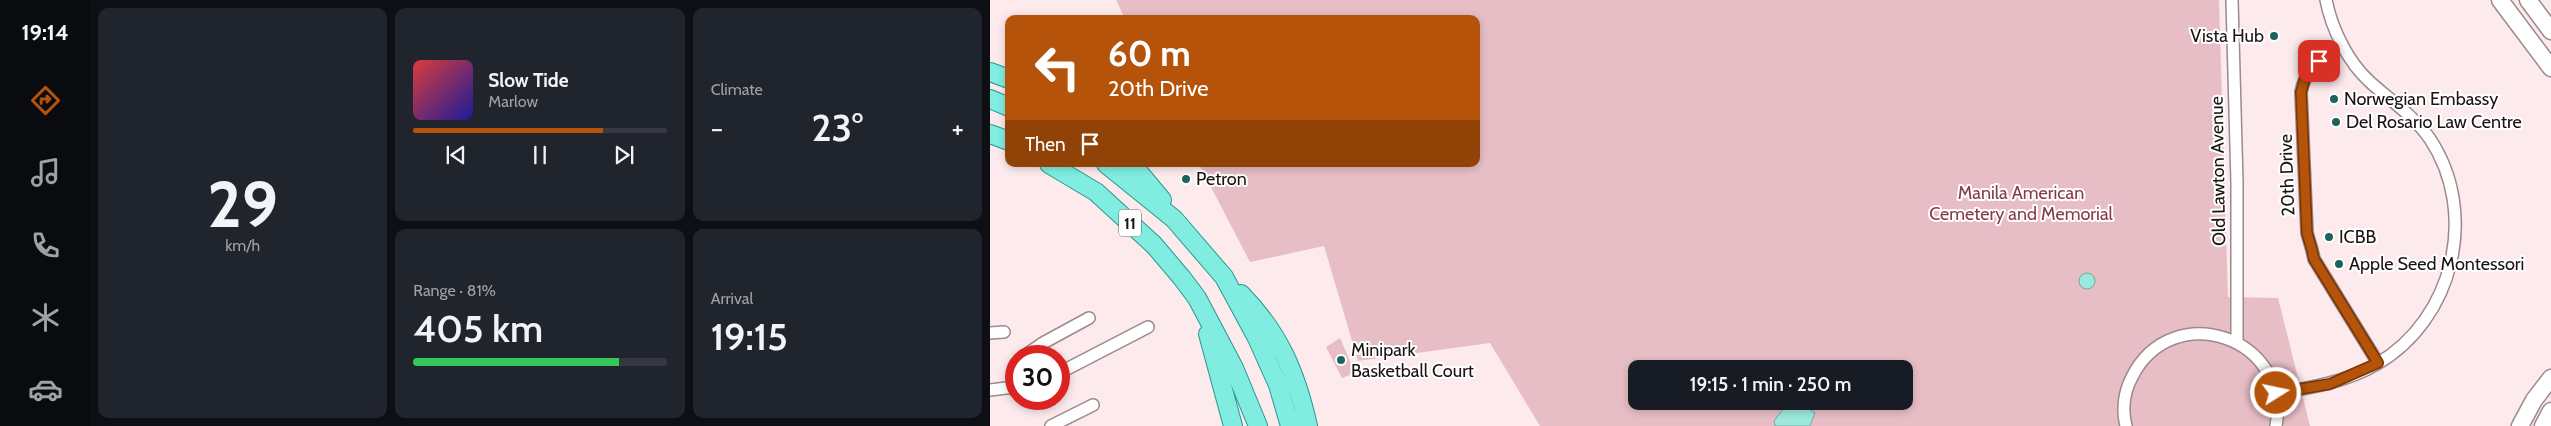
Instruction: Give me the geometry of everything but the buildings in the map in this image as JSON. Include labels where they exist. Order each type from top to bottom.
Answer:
[{"type":"main road","points":[[2500,0],[2551,68]]},
{"type":"main road","points":[[2528,0],[2551,31]]},
{"type":"main road","points":[[990,72],[1005,78]]},
{"type":"main road","points":[[990,99],[1005,105]]},
{"type":"main road","points":[[990,134],[1005,140]]},
{"type":"main road","name":"11","points":[[1054,167],[1103,199],[1154,245],[1197,298],[1234,368],[1258,426]]},
{"type":"main road","name":"11","points":[[1110,167],[1174,219],[1224,277],[1258,338],[1278,386],[1290,426]]},
{"type":"main road","points":[[1135,167],[1151,185],[1187,234]]},
{"type":"main road","points":[[1224,277],[1252,306],[1274,333],[1291,369],[1308,426]]},
{"type":"main road","points":[[1197,298],[1234,426]]},
{"type":"main road","points":[[2520,426],[2534,400],[2551,378]]},
{"type":"main road","points":[[2543,426],[2551,411]]},
{"type":"street","name":"Old Lawton Avenue","points":[[2232,0],[2237,183],[2237,342]]},
{"type":"street","points":[[2276,393],[2330,384],[2378,363],[2414,333],[2442,290],[2450,266],[2455,240],[2456,212],[2448,174],[2430,140],[2408,113],[2360,71],[2342,44],[2326,0]]},
{"type":"street","name":"20th Drive","points":[[2342,44],[2311,68],[2303,82],[2301,92],[2307,233],[2314,259],[2378,363]]},
{"type":"street","points":[[1040,345],[1089,318]]},
{"type":"street","points":[[1070,367],[1148,327]]},
{"type":"street","points":[[990,333],[1004,332]]},
{"type":"street","points":[[2126,426],[2124,407],[2129,382],[2135,371],[2151,352],[2178,337],[2193,334],[2216,335],[2237,342],[2262,364],[2276,393],[2278,405],[2276,426]]},
{"type":"street","points":[[990,390],[1005,386]]},
{"type":"street","points":[[1050,426],[1093,405]]},
{"type":"green space","name":"Manila American Cemetery and Memorial","points":[[1116,0],[2219,0],[2228,297],[2278,298],[2310,426],[1540,426],[1490,343],[1358,361],[1324,246],[1250,262],[1201,167],[1480,167],[1480,15],[1123,15]]},
{"type":"green space","name":"Minipark Basketball Court","points":[[1340,338],[1355,373],[1342,378],[1326,347]]},
{"type":"shaded area","points":[[2084,273],[2090,273],[2095,278],[2093,287],[2084,289],[2079,284],[2079,278]]},
{"type":"shaded area","points":[[1782,410],[1810,410],[1815,413],[1810,426],[1775,426],[1774,421]]},
{"type":"place","name":"Vista Hub","points":[[2274,36]]},
{"type":"place","name":"Norwegian Embassy","points":[[2334,99]]},
{"type":"place","name":"Del Rosario Law Centre","points":[[2336,122]]},
{"type":"place","name":"Petron","points":[[1186,179]]},
{"type":"place","name":"ICBB","points":[[2329,237]]},
{"type":"place","name":"Apple Seed Montessori","points":[[2339,264]]},
{"type":"place","name":"Minipark Basketball Court","points":[[1341,360]]},
{"type":"route","points":[[2276,393],[2330,384],[2378,363],[2314,259],[2307,233],[2301,92],[2306,75],[2319,61]]}]
